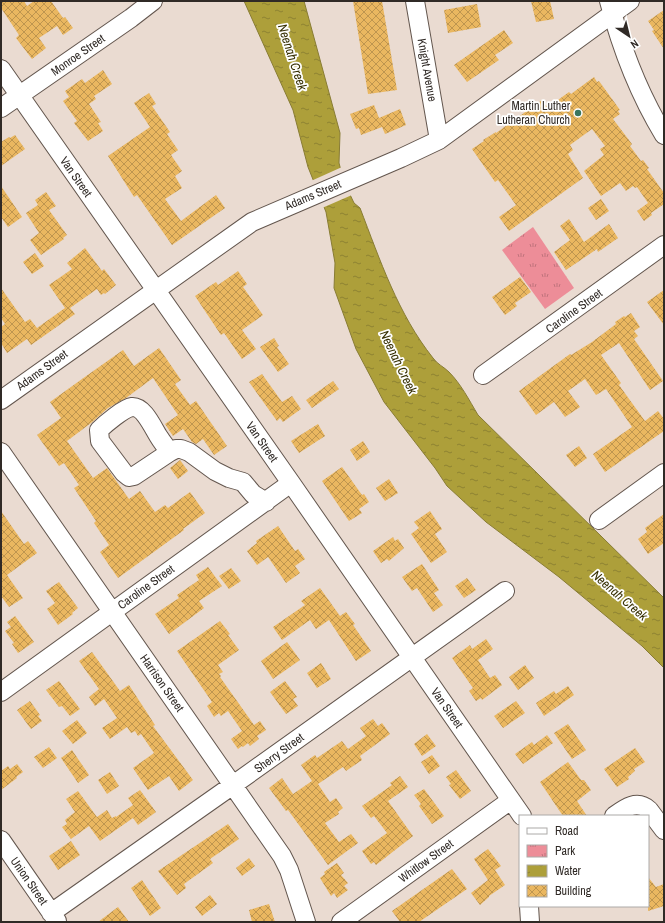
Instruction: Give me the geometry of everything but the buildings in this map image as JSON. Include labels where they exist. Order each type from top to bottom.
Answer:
[{"type":"street","name":"Monroe Street","points":[[1,108],[131,18],[153,1]]},
{"type":"street","name":"Knight Avenue","points":[[415,1],[440,140]]},
{"type":"street","name":"Adams Street","points":[[1,400],[252,222],[440,140],[610,8],[630,1]]},
{"type":"street","points":[[610,8],[636,79],[648,107],[664,135]]},
{"type":"street","name":"Van Street","points":[[1,69],[156,289],[521,815]]},
{"type":"street","name":"Caroline Street","points":[[483,375],[664,245]]},
{"type":"street","points":[[170,452],[181,448],[189,452],[214,471],[242,482],[253,494],[266,502]]},
{"type":"street","name":"Harrison Street","points":[[1,452],[282,856],[289,870],[306,922]]},
{"type":"street","points":[[599,520],[664,473]]},
{"type":"street","name":"Caroline Street","points":[[1,692],[291,483]]},
{"type":"street","name":"Sherry Street","points":[[54,917],[234,785],[505,591]]},
{"type":"street","name":"Whitlow Street","points":[[341,922],[511,800]]},
{"type":"street","points":[[615,815],[628,806],[639,805],[646,807],[664,830]]},
{"type":"street","name":"Union Street","points":[[1,840],[54,917]]},
{"type":"street","points":[[529,907],[530,922]]},
{"type":"green space","points":[[533,227],[574,288],[545,309],[502,250]]},
{"type":"water","name":"Neenah Creek","points":[[244,1],[304,1],[340,133],[339,163],[344,182],[354,203],[360,208],[400,305],[421,341],[435,360],[449,372],[465,392],[478,415],[664,598],[664,668],[642,646],[559,577],[486,522],[447,486],[384,402],[356,349],[334,288],[335,263],[326,212],[308,167],[293,110]]},
{"type":"pier","points":[[342,167],[352,195],[322,208],[311,181]]},
{"type":"place","name":"Martin Luther Lutheran Church","points":[[578,113]]}]
